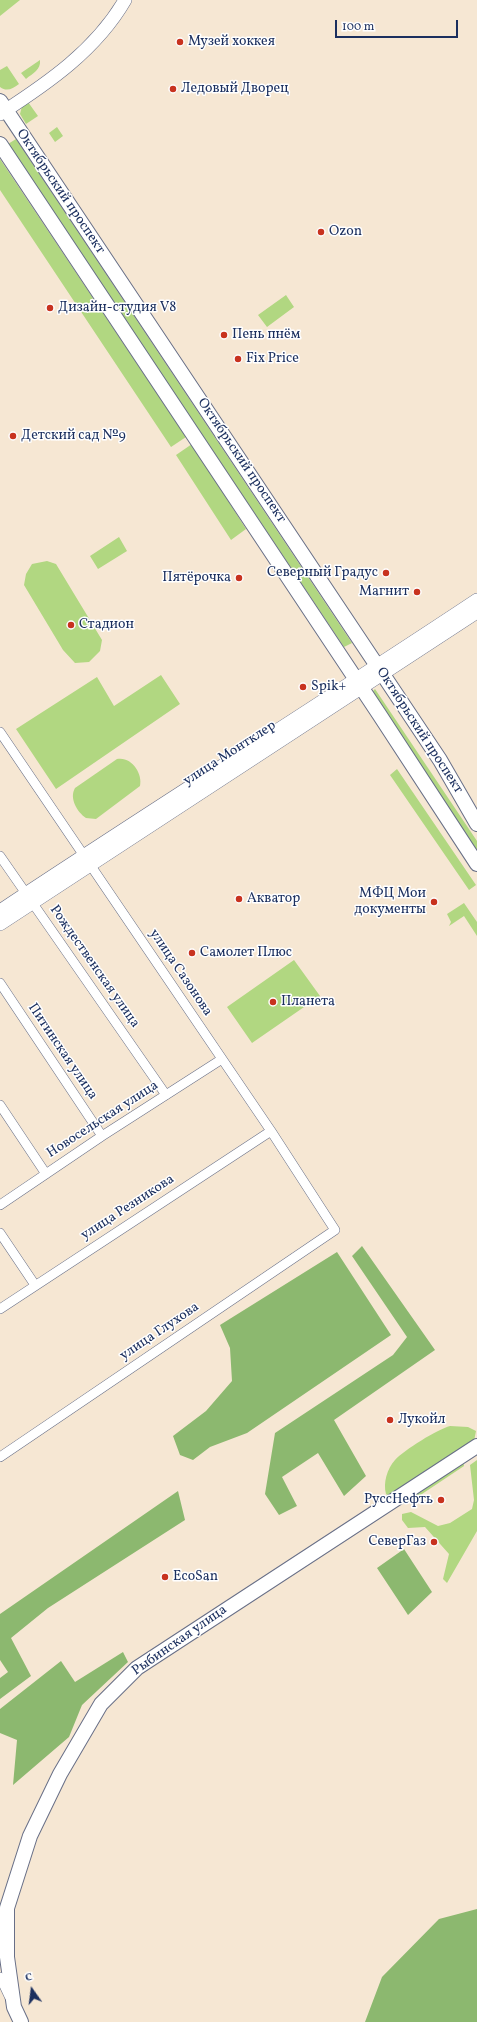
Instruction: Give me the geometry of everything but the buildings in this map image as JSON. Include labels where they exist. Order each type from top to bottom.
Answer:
[{"type":"main road","name":"Октябрьский проспект","points":[[2,108],[440,760],[477,824]]},
{"type":"main road","name":"Октябрьский проспект","points":[[0,144],[477,864]]},
{"type":"main road","name":"Рыбинская улица","points":[[21,2022],[14,2007],[7,1957],[7,1908],[30,1836],[60,1774],[100,1704],[137,1668],[477,1446]]},
{"type":"street","points":[[2,108],[71,65],[97,39],[125,0]]},
{"type":"street","name":"улица Монтклер","points":[[380,670],[477,600]]},
{"type":"street","name":"улица Монтклер","points":[[0,924],[29,898],[298,716],[358,684],[477,612]]},
{"type":"street","name":"улица Сазонова","points":[[0,732],[271,1131],[336,1230]]},
{"type":"street","name":"Рождественская улица","points":[[0,856],[166,1094]]},
{"type":"street","name":"улица Монтклер","points":[[0,911],[29,898]]},
{"type":"street","name":"Питинская улица","points":[[0,983],[102,1136]]},
{"type":"street","name":"Новосельская улица","points":[[0,1204],[166,1094],[222,1059]]},
{"type":"street","points":[[0,1105],[46,1174]]},
{"type":"street","name":"улица Резникова","points":[[0,1309],[271,1131]]},
{"type":"street","name":"улица Глухова","points":[[0,1457],[336,1230]]},
{"type":"street","points":[[0,1233],[35,1286]]},
{"type":"street","points":[[0,1977],[14,2007]]},
{"type":"green space","points":[[0,0],[20,0],[0,16]]},
{"type":"green space","points":[[40,60],[38,69],[26,79],[21,73]]},
{"type":"green space","points":[[7,66],[19,84],[7,90],[0,87],[0,70]]},
{"type":"green space","points":[[28,102],[38,116],[26,124],[20,114],[22,106]]},
{"type":"green space","points":[[57,127],[63,136],[55,142],[49,133]]},
{"type":"green space","points":[[16,139],[352,643],[344,647],[8,144]]},
{"type":"green space","points":[[0,159],[186,437],[171,447],[0,190]]},
{"type":"green space","points":[[286,295],[294,307],[267,327],[258,315]]},
{"type":"green space","points":[[192,444],[246,529],[231,540],[176,455]]},
{"type":"green space","points":[[119,537],[127,551],[98,569],[90,556]]},
{"type":"green space","name":"Стадион","points":[[47,561],[56,564],[102,640],[100,651],[89,662],[75,663],[63,650],[24,585],[26,574],[32,564]]},
{"type":"green space","points":[[161,675],[180,704],[56,789],[16,729],[97,677],[114,706]]},
{"type":"green space","points":[[375,689],[477,841],[477,854],[370,694]]},
{"type":"green space","points":[[117,759],[127,760],[135,766],[140,776],[140,786],[96,819],[86,818],[77,809],[73,800],[73,792],[75,788]]},
{"type":"green space","points":[[397,769],[476,885],[469,890],[390,775]]},
{"type":"green space","points":[[464,903],[477,922],[477,936],[464,916],[449,926],[451,922],[447,914]]},
{"type":"green space","name":"Планета","points":[[294,960],[320,996],[252,1043],[227,1007]]},
{"type":"green space","points":[[362,1246],[435,1350],[334,1420],[366,1476],[344,1496],[318,1453],[282,1477],[297,1506],[279,1515],[265,1494],[275,1433],[393,1355],[407,1337],[352,1256]]},
{"type":"green space","points":[[337,1252],[391,1335],[247,1433],[210,1447],[193,1460],[180,1455],[173,1436],[206,1411],[232,1381],[230,1348],[220,1325]]},
{"type":"green space","points":[[450,1426],[468,1427],[476,1431],[474,1441],[390,1497],[386,1494],[386,1476],[395,1460],[421,1440]]},
{"type":"green space","points":[[463,1460],[464,1466],[413,1500],[407,1497]]},
{"type":"green space","points":[[477,1460],[477,1531],[447,1583],[443,1579],[449,1554],[425,1527],[408,1528],[402,1520],[402,1514],[411,1512],[438,1526],[450,1523],[472,1509],[474,1500],[470,1465]]},
{"type":"green space","points":[[178,1491],[185,1520],[48,1608],[11,1638],[31,1676],[0,1699],[0,1678],[8,1672],[0,1660],[0,1614]]},
{"type":"green space","points":[[404,1549],[432,1592],[408,1615],[377,1568]]},
{"type":"green space","points":[[123,1652],[128,1662],[82,1705],[69,1737],[13,1785],[17,1740],[0,1733],[0,1709],[61,1661],[75,1682]]},
{"type":"green space","points":[[477,1909],[477,2022],[365,2022],[382,1977],[439,1919]]},
{"type":"place","name":"Музей хоккея","points":[[180,42]]},
{"type":"place","name":"Ледовый Дворец","points":[[173,89]]},
{"type":"place","name":"Ozon","points":[[321,232]]},
{"type":"place","name":"Дизайн-студия V8","points":[[50,308]]},
{"type":"place","name":"Пень пнём","points":[[224,335]]},
{"type":"place","name":"Fix Price","points":[[238,359]]},
{"type":"place","name":"Детский сад №9","points":[[13,436]]},
{"type":"place","name":"Северный Градус","points":[[386,573]]},
{"type":"place","name":"Пятёрочка","points":[[239,578]]},
{"type":"place","name":"Магнит","points":[[417,592]]},
{"type":"place","name":"Стадион","points":[[71,625]]},
{"type":"place","name":"Spik+","points":[[303,687]]},
{"type":"place","name":"Акватор","points":[[239,899]]},
{"type":"place","name":"МФЦ Мои документы","points":[[434,902]]},
{"type":"place","name":"Самолет Плюс","points":[[192,953]]},
{"type":"place","name":"Планета","points":[[273,1002]]},
{"type":"place","name":"Лукойл","points":[[390,1420]]},
{"type":"place","name":"РуссНефть","points":[[441,1500]]},
{"type":"place","name":"СеверГаз","points":[[434,1542]]},
{"type":"place","name":"EcoSan","points":[[165,1577]]}]
